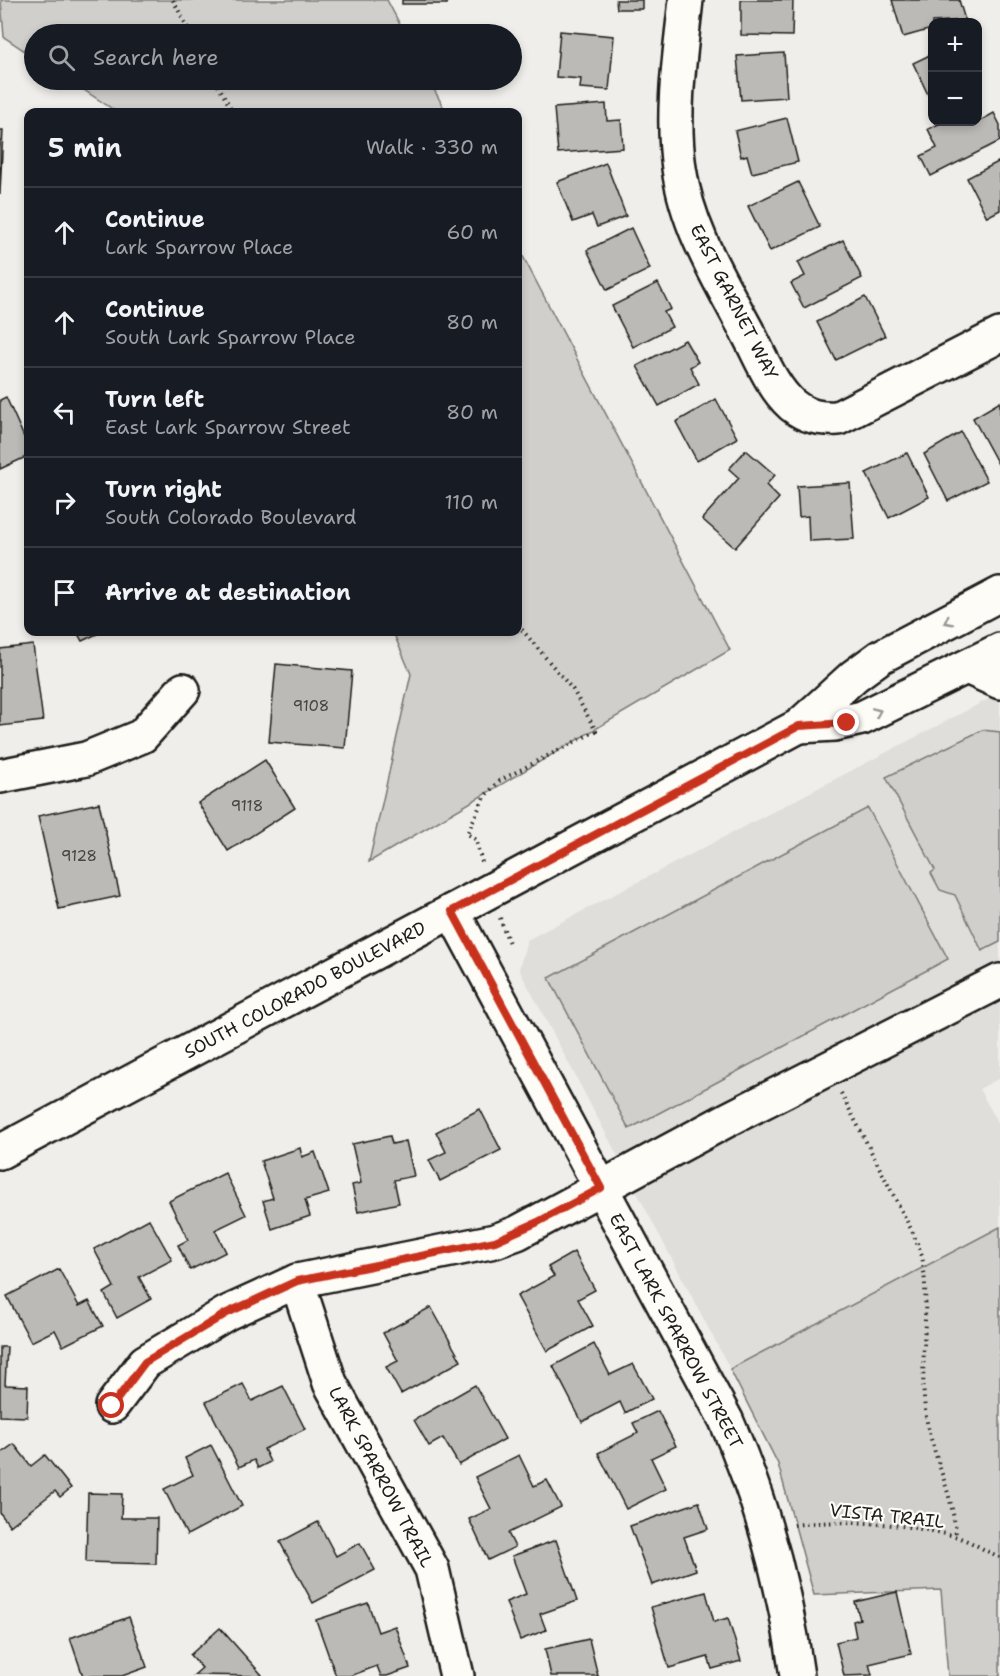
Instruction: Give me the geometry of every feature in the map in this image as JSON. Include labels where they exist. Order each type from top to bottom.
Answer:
[{"type":"street","name":"EAST GARNET WAY","points":[[686,0],[675,128],[679,170],[689,212],[706,252],[775,384],[792,405],[817,419],[838,418],[1000,335]]},
{"type":"street","name":"SOUTH COLORADO BOULEVARD","points":[[0,1152],[799,726],[854,676],[880,657],[1000,594]]},
{"type":"street","name":"SOUTH COLORADO BOULEVARD","points":[[799,726],[835,724],[862,718],[1000,650]]},
{"type":"street","points":[[967,667],[1000,682]]},
{"type":"street","points":[[0,776],[86,759],[142,736],[183,690]]},
{"type":"street","name":"EAST LARK SPARROW STREET","points":[[452,911],[726,1420],[751,1479],[766,1528],[782,1589],[797,1676]]},
{"type":"street","points":[[112,1406],[145,1362],[227,1313],[297,1281],[495,1241],[538,1222],[727,1120],[1000,981]]},
{"type":"street","name":"LARK SPARROW TRAIL","points":[[297,1281],[330,1383],[432,1569],[457,1676]]},
{"type":"path","points":[[173,0],[186,24]]},
{"type":"path","points":[[221,90],[231,108]]},
{"type":"path","points":[[467,834],[484,797],[499,781],[596,731],[573,690],[522,630]]},
{"type":"path","points":[[848,1106],[913,1233],[922,1256],[924,1271],[923,1372],[926,1414],[932,1444],[955,1518],[956,1537]]},
{"type":"path","name":"VISTA TRAIL","points":[[766,1528],[844,1521],[956,1537],[1000,1557]]},
{"type":"shaded area","points":[[1,0],[387,0],[400,24],[24,24],[24,50],[4,37]]},
{"type":"shaded area","points":[[84,90],[434,90],[444,108],[111,108]]},
{"type":"shaded area","points":[[522,255],[730,650],[369,862],[411,674],[395,636],[522,636]]},
{"type":"shaded area","points":[[1000,693],[1000,1078],[979,1089],[1000,1126],[1000,1227],[730,1369],[519,969],[527,940]]},
{"type":"shaded area","points":[[982,730],[1000,732],[1000,942],[982,951],[955,895],[940,890],[931,873],[935,870],[886,777]]},
{"type":"shaded area","points":[[868,808],[948,959],[629,1129],[549,978]]},
{"type":"shaded area","points":[[1000,1227],[1000,1676],[948,1676],[941,1590],[814,1595],[778,1464],[730,1369]]},
{"type":"building","points":[[402,0],[447,0],[447,4],[402,4]]},
{"type":"building","points":[[616,0],[642,0],[642,9],[617,9]]},
{"type":"building","points":[[741,0],[793,0],[792,36],[741,35]]},
{"type":"building","points":[[892,0],[959,0],[964,18],[928,18],[928,30],[903,37]]},
{"type":"building","points":[[560,31],[614,36],[609,90],[580,88],[581,79],[556,77]]},
{"type":"building","points":[[784,53],[787,97],[741,100],[737,56]]},
{"type":"building","points":[[928,56],[928,95],[913,63]]},
{"type":"building","points":[[606,104],[607,121],[621,120],[623,148],[558,153],[554,108]]},
{"type":"building","points":[[994,113],[1000,125],[1000,141],[931,176],[921,156],[937,148],[928,129],[934,126],[982,126],[982,120]]},
{"type":"building","points":[[787,118],[798,162],[752,173],[747,155],[741,157],[735,131]]},
{"type":"building","points":[[0,130],[3,130],[0,194]]},
{"type":"building","points":[[1000,161],[1000,210],[987,217],[967,178]]},
{"type":"building","points":[[606,163],[626,216],[597,227],[592,215],[573,222],[557,182]]},
{"type":"building","points":[[798,182],[820,227],[770,251],[748,206]]},
{"type":"building","points":[[631,228],[650,269],[607,290],[587,250]]},
{"type":"building","points":[[843,240],[862,278],[804,308],[791,283],[805,276],[798,262]]},
{"type":"building","points":[[658,283],[671,309],[664,312],[672,327],[633,347],[612,306]]},
{"type":"building","points":[[865,297],[885,336],[836,360],[817,322]]},
{"type":"building","points":[[685,340],[698,362],[690,367],[699,384],[659,406],[637,366]]},
{"type":"building","points":[[6,397],[24,437],[24,458],[0,469],[0,400]]},
{"type":"building","points":[[716,399],[737,438],[697,461],[676,422]]},
{"type":"building","points":[[1000,402],[1000,463],[998,464],[973,418]]},
{"type":"building","points":[[961,432],[987,481],[948,501],[924,454]]},
{"type":"building","points":[[746,450],[775,475],[766,485],[779,498],[735,548],[702,519],[739,478],[729,469]]},
{"type":"building","points":[[907,453],[929,497],[889,518],[866,473]]},
{"type":"building","points":[[850,483],[854,539],[809,541],[808,516],[799,517],[797,486]]},
{"type":"building","points":[[79,636],[93,636],[82,641]]},
{"type":"building","points":[[33,645],[43,721],[0,726],[0,649]]},
{"type":"building","points":[[276,664],[352,671],[345,748],[269,742]]},
{"type":"building","points":[[265,760],[295,808],[228,851],[198,803]]},
{"type":"building","points":[[99,803],[120,896],[59,909],[38,816]]},
{"type":"building","points":[[480,1109],[501,1150],[440,1181],[429,1160],[446,1152],[436,1132]]},
{"type":"building","points":[[390,1136],[392,1144],[406,1141],[414,1176],[394,1180],[399,1203],[358,1212],[352,1185],[361,1183],[352,1144]]},
{"type":"building","points":[[300,1148],[302,1157],[315,1152],[329,1193],[305,1200],[310,1216],[272,1229],[263,1201],[273,1198],[261,1161]]},
{"type":"building","points":[[225,1173],[246,1215],[215,1230],[226,1252],[190,1270],[178,1245],[188,1240],[169,1201]]},
{"type":"building","points":[[149,1219],[172,1260],[139,1277],[151,1299],[117,1318],[104,1293],[114,1287],[94,1249]]},
{"type":"building","points":[[574,1252],[595,1290],[578,1299],[593,1326],[547,1351],[517,1296],[554,1276],[548,1267]]},
{"type":"building","points":[[59,1269],[79,1306],[89,1301],[103,1326],[63,1346],[55,1330],[31,1342],[7,1296]]},
{"type":"building","points":[[431,1307],[461,1361],[401,1394],[386,1367],[398,1361],[383,1333]]},
{"type":"building","points":[[594,1344],[610,1375],[633,1364],[652,1399],[625,1413],[620,1402],[582,1422],[553,1366]]},
{"type":"building","points":[[0,1347],[7,1347],[5,1385],[28,1386],[27,1417],[0,1416]]},
{"type":"building","points":[[243,1384],[252,1401],[283,1386],[305,1429],[264,1449],[270,1462],[258,1468],[254,1460],[239,1467],[206,1402]]},
{"type":"building","points":[[475,1385],[505,1439],[459,1465],[443,1438],[429,1446],[414,1420]]},
{"type":"building","points":[[658,1411],[676,1446],[651,1458],[666,1489],[626,1509],[598,1453],[638,1433],[633,1423]]},
{"type":"building","points":[[14,1444],[31,1466],[45,1455],[71,1488],[60,1497],[55,1491],[10,1526],[0,1513],[0,1454]]},
{"type":"building","points":[[211,1445],[242,1506],[187,1535],[164,1489],[193,1475],[185,1458]]},
{"type":"building","points":[[519,1455],[534,1486],[547,1480],[561,1507],[508,1533],[515,1547],[488,1560],[469,1519],[491,1509],[475,1477]]},
{"type":"building","points":[[88,1493],[122,1494],[121,1518],[157,1518],[156,1564],[86,1562]]},
{"type":"building","points":[[699,1502],[708,1529],[684,1537],[696,1570],[652,1585],[630,1526]]},
{"type":"building","points":[[318,1522],[336,1556],[360,1543],[375,1570],[313,1603],[280,1542]]},
{"type":"building","points":[[556,1540],[577,1601],[540,1614],[546,1630],[520,1640],[506,1602],[526,1594],[512,1556]]},
{"type":"building","points":[[706,1592],[714,1622],[728,1618],[741,1661],[712,1669],[708,1657],[669,1668],[651,1607]]},
{"type":"building","points":[[897,1592],[911,1654],[869,1664],[872,1675],[844,1676],[836,1642],[856,1637],[853,1621],[860,1619],[855,1602]]},
{"type":"building","points":[[368,1603],[378,1632],[395,1626],[410,1668],[381,1676],[377,1666],[350,1676],[336,1676],[316,1620]]},
{"type":"building","points":[[129,1617],[147,1667],[122,1676],[83,1676],[70,1638]]},
{"type":"building","points":[[220,1628],[261,1676],[194,1675],[202,1668],[190,1655]]},
{"type":"building","points":[[589,1639],[598,1676],[551,1676],[545,1649]]},
{"type":"route","points":[[112,1406],[145,1362],[227,1313],[297,1281],[495,1241],[517,1233],[601,1188],[452,911],[799,726],[847,723]]}]
